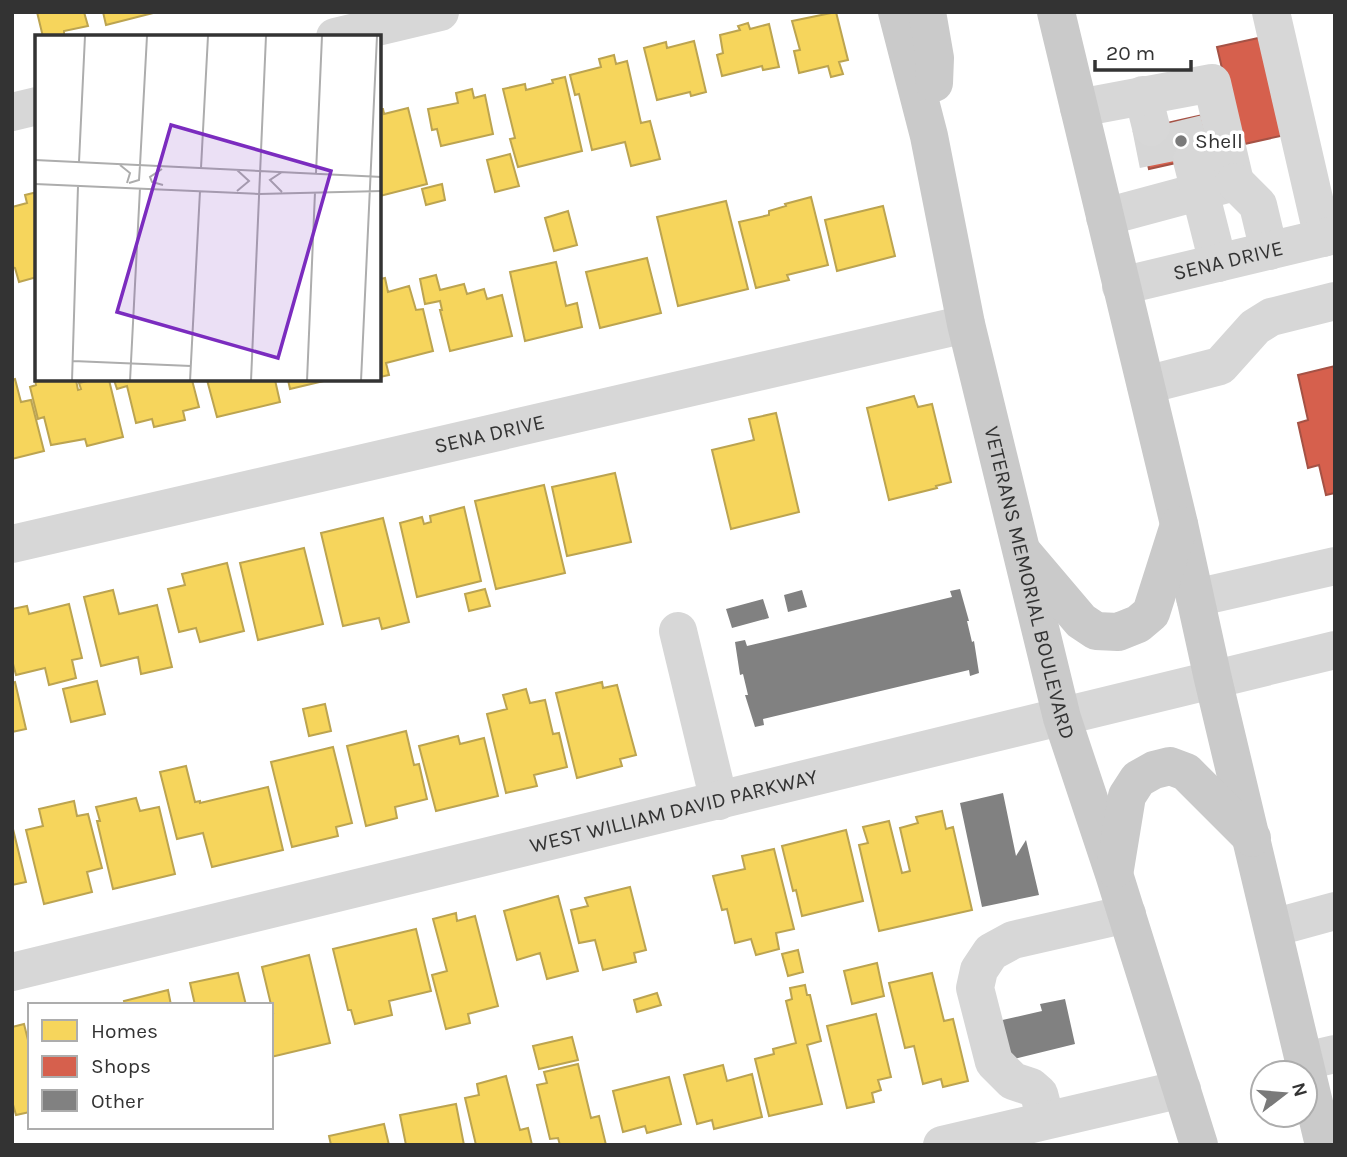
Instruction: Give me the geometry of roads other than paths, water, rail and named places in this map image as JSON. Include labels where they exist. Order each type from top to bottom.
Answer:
[{"type":"main road","name":"VETERANS MEMORIAL BOULEVARD","points":[[897,12],[929,136],[966,324],[1062,718],[1199,1145]]},
{"type":"main road","points":[[927,12],[935,58],[929,136]]},
{"type":"main road","points":[[1032,12],[1078,103]]},
{"type":"main road","points":[[1056,12],[1273,928],[1320,1058],[1324,1145]]},
{"type":"main road","points":[[1019,548],[1081,621],[1096,631],[1118,632],[1138,624],[1152,613],[1179,524]]},
{"type":"main road","points":[[1114,874],[1127,796],[1138,779],[1154,770],[1170,766],[1186,772],[1252,838]]},
{"type":"street","points":[[343,35],[440,12]]},
{"type":"street","points":[[1270,12],[1329,237]]},
{"type":"street","points":[[1078,103],[1163,108],[1212,83],[1190,180],[1218,263]]},
{"type":"street","points":[[12,111],[35,106]]},
{"type":"street","points":[[1105,217],[1190,180],[1258,205],[1269,251]]},
{"type":"street","name":"SENA DRIVE","points":[[1121,286],[1329,237]]},
{"type":"street","points":[[1146,385],[1220,366],[1255,327],[1271,317],[1335,301]]},
{"type":"street","name":"SENA DRIVE","points":[[12,544],[966,324]]},
{"type":"street","points":[[1195,598],[1335,566]]},
{"type":"street","points":[[678,631],[719,801]]},
{"type":"street","name":"WEST WILLIAM DAVID PARKWAY","points":[[12,972],[1335,650]]},
{"type":"street","points":[[1273,928],[1335,911]]},
{"type":"street","points":[[1046,1120],[1039,1094],[1031,1087],[1013,1081],[994,1062],[975,988],[979,970],[991,952],[1013,940],[1127,914]]},
{"type":"street","points":[[942,1145],[1182,1089]]},
{"type":"tunnel","points":[[1182,120],[1192,160]]},
{"type":"tunnel","points":[[1151,127],[1159,167]]},
{"type":"place","name":"Shell","points":[[1181,141]]}]
